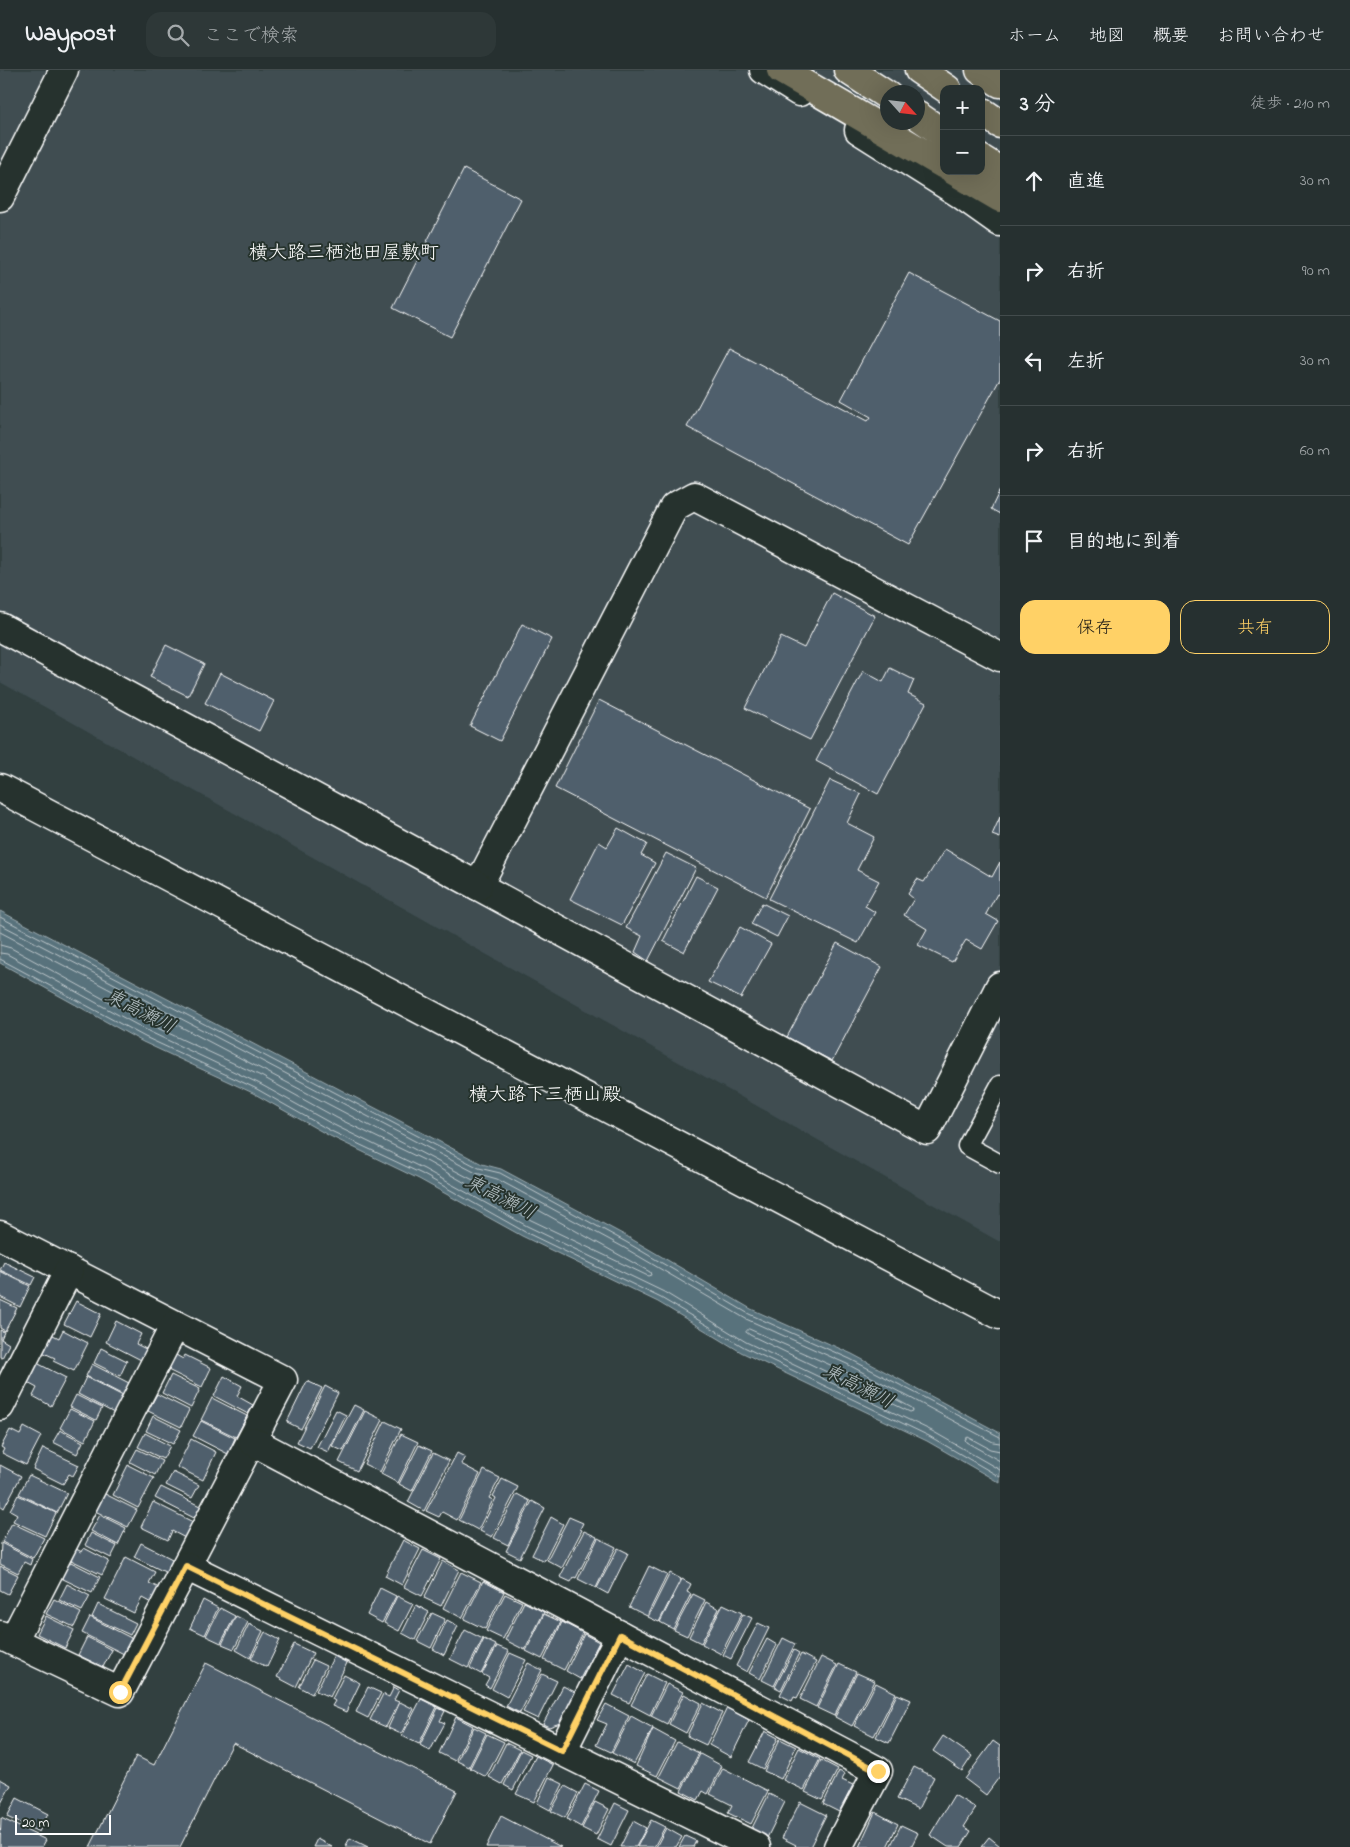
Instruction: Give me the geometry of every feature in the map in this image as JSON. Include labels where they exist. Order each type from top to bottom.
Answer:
[{"type":"highway","points":[[781,70],[940,163]]},
{"type":"highway","points":[[848,70],[880,91]]},
{"type":"highway","points":[[919,70],[941,85]]},
{"type":"highway","points":[[980,70],[1000,83]]},
{"type":"highway","points":[[985,114],[1000,124]]},
{"type":"highway","points":[[925,121],[940,131]]},
{"type":"highway","points":[[985,162],[1000,171]]},
{"type":"highway","points":[[961,175],[1000,198]]},
{"type":"street","points":[[0,197],[64,70]]},
{"type":"street","points":[[764,70],[962,195],[1000,222]]},
{"type":"street","points":[[994,70],[1000,74]]},
{"type":"street","points":[[478,886],[674,507],[694,496],[1000,657]]},
{"type":"street","points":[[0,627],[928,1130],[1000,986]]},
{"type":"street","points":[[0,788],[1000,1315]]},
{"type":"street","points":[[0,1235],[283,1380],[120,1692],[7,1638],[175,1325]]},
{"type":"street","points":[[0,1406],[69,1270]]},
{"type":"street","points":[[252,1441],[878,1771],[838,1847]]},
{"type":"street","points":[[186,1566],[756,1847]]},
{"type":"street","points":[[562,1751],[620,1635]]},
{"type":"lane","points":[[1000,1085],[967,1146],[1000,1164]]},
{"type":"shaded area","points":[[0,70],[1000,70],[1000,1242],[0,682]]},
{"type":"water","name":"東高瀬川","points":[[0,911],[482,1164],[501,1169],[628,1237],[751,1309],[852,1354],[1000,1433],[1000,1483],[927,1441],[741,1352],[658,1302],[522,1236],[419,1179],[328,1135],[253,1093],[143,1042],[0,963]]},
{"type":"building","points":[[464,169],[521,199],[450,337],[393,308]]},
{"type":"building","points":[[909,273],[1000,321],[1000,379],[908,545],[687,427],[729,348],[868,421],[871,417],[841,400]]},
{"type":"building","points":[[1000,490],[1000,514],[991,509]]},
{"type":"building","points":[[832,593],[875,616],[810,740],[745,708],[781,637],[804,648]]},
{"type":"building","points":[[522,624],[552,639],[500,741],[470,726]]},
{"type":"building","points":[[166,645],[204,664],[188,696],[150,677]]},
{"type":"building","points":[[890,668],[914,680],[908,694],[926,703],[878,794],[816,761],[863,671],[883,682]]},
{"type":"building","points":[[220,673],[274,701],[259,731],[205,703]]},
{"type":"building","points":[[599,700],[810,809],[766,897],[555,788]]},
{"type":"building","points":[[830,780],[861,794],[847,823],[874,837],[857,870],[879,881],[865,906],[875,912],[858,943],[769,899]]},
{"type":"building","points":[[1000,817],[1000,838],[992,835]]},
{"type":"building","points":[[618,828],[647,844],[641,855],[655,863],[622,925],[570,899],[599,842],[607,847]]},
{"type":"building","points":[[945,849],[992,877],[1000,862],[1000,895],[997,894],[986,914],[998,921],[982,949],[966,940],[952,962],[918,945],[927,929],[904,915],[914,899],[908,894],[917,879],[924,882]]},
{"type":"building","points":[[666,853],[696,868],[648,961],[635,952],[642,936],[626,928]]},
{"type":"building","points":[[696,876],[718,887],[684,952],[663,941]]},
{"type":"building","points":[[762,903],[788,916],[777,937],[751,924]]},
{"type":"building","points":[[740,927],[771,944],[741,998],[708,982]]},
{"type":"building","points":[[837,943],[882,967],[832,1061],[787,1037]]},
{"type":"building","points":[[4,1262],[35,1277],[31,1285],[0,1270]]},
{"type":"building","points":[[0,1271],[30,1286],[20,1307],[0,1297]]},
{"type":"building","points":[[0,1300],[17,1308],[5,1331],[0,1328]]},
{"type":"building","points":[[76,1301],[101,1314],[90,1337],[64,1324]]},
{"type":"building","points":[[116,1321],[141,1334],[136,1344],[148,1350],[143,1361],[106,1342]]},
{"type":"building","points":[[0,1330],[4,1332],[1,1339],[9,1344],[2,1358],[0,1357]]},
{"type":"building","points":[[63,1330],[88,1343],[74,1371],[53,1361],[55,1358],[42,1352],[51,1334],[59,1338]]},
{"type":"building","points":[[101,1348],[127,1361],[120,1376],[94,1363]]},
{"type":"building","points":[[176,1355],[183,1359],[185,1355],[211,1368],[202,1387],[168,1370]]},
{"type":"building","points":[[35,1362],[66,1378],[51,1406],[33,1396],[37,1388],[26,1382]]},
{"type":"building","points":[[92,1364],[129,1383],[123,1395],[86,1376]]},
{"type":"building","points":[[171,1375],[200,1389],[191,1408],[162,1393]]},
{"type":"building","points":[[224,1376],[242,1386],[237,1396],[253,1405],[248,1414],[214,1396]]},
{"type":"building","points":[[86,1377],[123,1396],[114,1413],[78,1394]]},
{"type":"building","points":[[307,1381],[322,1388],[301,1429],[287,1422]]},
{"type":"building","points":[[325,1386],[338,1393],[310,1448],[297,1442]]},
{"type":"building","points":[[157,1394],[189,1410],[181,1427],[148,1411]]},
{"type":"building","points":[[76,1395],[102,1408],[96,1420],[70,1407]]},
{"type":"building","points":[[212,1398],[247,1416],[236,1437],[201,1420]]},
{"type":"building","points":[[354,1405],[364,1410],[343,1451],[332,1446]]},
{"type":"building","points":[[70,1409],[95,1421],[85,1441],[60,1428]]},
{"type":"building","points":[[336,1410],[346,1415],[328,1452],[317,1447]]},
{"type":"building","points":[[365,1411],[383,1420],[357,1471],[339,1462]]},
{"type":"building","points":[[153,1416],[181,1430],[173,1444],[146,1431]]},
{"type":"building","points":[[201,1421],[235,1438],[228,1454],[193,1436]]},
{"type":"building","points":[[385,1421],[401,1429],[380,1472],[364,1464]]},
{"type":"building","points":[[24,1427],[41,1436],[26,1465],[2,1453],[4,1449],[1,1447],[10,1430],[20,1435]]},
{"type":"building","points":[[60,1430],[83,1442],[77,1454],[53,1442]]},
{"type":"building","points":[[145,1433],[170,1446],[163,1459],[138,1447]]},
{"type":"building","points":[[401,1434],[418,1442],[398,1483],[381,1474]]},
{"type":"building","points":[[191,1439],[216,1452],[203,1480],[177,1467]]},
{"type":"building","points":[[419,1445],[432,1451],[412,1491],[399,1484]]},
{"type":"building","points":[[43,1448],[79,1465],[73,1476],[69,1474],[63,1484],[33,1469]]},
{"type":"building","points":[[137,1449],[162,1461],[155,1475],[130,1462]]},
{"type":"building","points":[[433,1453],[449,1461],[424,1511],[408,1502]]},
{"type":"building","points":[[457,1453],[465,1457],[461,1464],[480,1474],[457,1520],[442,1512],[439,1517],[426,1511]]},
{"type":"building","points":[[0,1465],[21,1476],[4,1508],[0,1505]]},
{"type":"building","points":[[128,1465],[154,1478],[138,1508],[113,1495]]},
{"type":"building","points":[[484,1470],[500,1478],[489,1498],[493,1500],[478,1530],[459,1520]]},
{"type":"building","points":[[173,1472],[199,1485],[192,1498],[166,1485]]},
{"type":"building","points":[[29,1475],[67,1493],[57,1513],[19,1494]]},
{"type":"building","points":[[502,1479],[518,1487],[492,1537],[480,1531],[496,1498],[493,1496]]},
{"type":"building","points":[[161,1487],[204,1508],[198,1520],[155,1498]]},
{"type":"building","points":[[103,1493],[137,1510],[128,1527],[95,1511]]},
{"type":"building","points":[[517,1494],[530,1501],[508,1545],[494,1538]]},
{"type":"building","points":[[18,1495],[56,1513],[45,1536],[13,1521],[17,1514],[10,1510]]},
{"type":"building","points":[[532,1501],[545,1508],[520,1558],[506,1551]]},
{"type":"building","points":[[153,1502],[195,1523],[187,1539],[172,1531],[168,1540],[141,1527]]},
{"type":"building","points":[[100,1515],[126,1528],[118,1545],[91,1531]]},
{"type":"building","points":[[551,1517],[563,1524],[544,1561],[532,1555]]},
{"type":"building","points":[[569,1517],[583,1523],[580,1529],[582,1530],[562,1568],[547,1560]]},
{"type":"building","points":[[12,1523],[44,1538],[33,1558],[2,1542]]},
{"type":"building","points":[[584,1531],[597,1537],[576,1578],[574,1577],[571,1582],[560,1577]]},
{"type":"building","points":[[91,1533],[117,1546],[111,1558],[85,1545]]},
{"type":"building","points":[[598,1538],[616,1547],[596,1588],[578,1579]]},
{"type":"building","points":[[403,1540],[420,1549],[402,1585],[385,1576]]},
{"type":"building","points":[[1,1543],[32,1559],[30,1565],[24,1562],[18,1573],[0,1564]]},
{"type":"building","points":[[141,1543],[174,1560],[167,1573],[134,1557]]},
{"type":"building","points":[[84,1548],[109,1561],[102,1575],[71,1560],[76,1549],[82,1552]]},
{"type":"building","points":[[618,1548],[628,1553],[608,1594],[597,1588]]},
{"type":"building","points":[[423,1550],[441,1559],[422,1596],[404,1587]]},
{"type":"building","points":[[126,1557],[155,1572],[149,1583],[163,1590],[155,1605],[142,1598],[134,1613],[105,1599]]},
{"type":"building","points":[[69,1561],[100,1577],[92,1593],[61,1578]]},
{"type":"building","points":[[443,1561],[459,1570],[441,1606],[424,1598]]},
{"type":"building","points":[[0,1566],[18,1575],[8,1594],[0,1590]]},
{"type":"building","points":[[649,1566],[667,1575],[647,1616],[629,1607]]},
{"type":"building","points":[[461,1572],[481,1582],[462,1618],[443,1608]]},
{"type":"building","points":[[670,1573],[681,1579],[659,1622],[648,1617]]},
{"type":"building","points":[[682,1579],[691,1584],[687,1592],[691,1594],[673,1629],[660,1622]]},
{"type":"building","points":[[483,1581],[504,1592],[485,1629],[464,1619]]},
{"type":"building","points":[[67,1584],[90,1596],[82,1611],[59,1600]]},
{"type":"building","points":[[380,1588],[396,1596],[382,1623],[367,1615]]},
{"type":"building","points":[[505,1594],[522,1602],[503,1639],[486,1631]]},
{"type":"building","points":[[693,1594],[705,1600],[687,1636],[674,1630]]},
{"type":"building","points":[[397,1596],[413,1604],[399,1631],[384,1623]]},
{"type":"building","points":[[54,1599],[81,1613],[74,1627],[46,1614]]},
{"type":"building","points":[[203,1600],[218,1608],[205,1635],[190,1628]]},
{"type":"building","points":[[524,1602],[544,1612],[525,1650],[505,1640]]},
{"type":"building","points":[[706,1602],[719,1609],[701,1643],[689,1637]]},
{"type":"building","points":[[98,1604],[136,1623],[130,1635],[92,1617]]},
{"type":"building","points":[[723,1604],[742,1613],[721,1654],[702,1644]]},
{"type":"building","points":[[416,1605],[429,1612],[415,1640],[402,1633]]},
{"type":"building","points":[[220,1608],[235,1616],[221,1643],[206,1636]]},
{"type":"building","points":[[432,1613],[445,1619],[431,1648],[417,1641]]},
{"type":"building","points":[[544,1614],[561,1622],[542,1659],[526,1651]]},
{"type":"building","points":[[743,1614],[752,1618],[731,1659],[723,1655]]},
{"type":"building","points":[[46,1616],[74,1630],[65,1648],[37,1634]]},
{"type":"building","points":[[236,1616],[248,1622],[234,1649],[222,1644]]},
{"type":"building","points":[[90,1617],[133,1639],[126,1655],[82,1633]]},
{"type":"building","points":[[447,1620],[458,1626],[444,1655],[433,1649]]},
{"type":"building","points":[[562,1622],[583,1633],[564,1670],[544,1660]]},
{"type":"building","points":[[758,1623],[769,1628],[747,1672],[736,1666]]},
{"type":"building","points":[[249,1624],[263,1631],[250,1658],[236,1650]]},
{"type":"building","points":[[465,1630],[483,1639],[468,1668],[450,1659]]},
{"type":"building","points":[[265,1632],[280,1640],[267,1667],[251,1659]]},
{"type":"building","points":[[584,1634],[599,1642],[580,1679],[566,1671]]},
{"type":"building","points":[[87,1637],[112,1650],[103,1667],[78,1655]]},
{"type":"building","points":[[783,1638],[795,1644],[774,1686],[762,1680]]},
{"type":"building","points":[[484,1639],[496,1645],[481,1674],[470,1668]]},
{"type":"building","points":[[767,1639],[777,1645],[760,1679],[749,1673]]},
{"type":"building","points":[[294,1644],[313,1653],[296,1687],[277,1677]]},
{"type":"building","points":[[497,1646],[509,1651],[490,1688],[485,1685],[489,1678],[482,1674]]},
{"type":"building","points":[[794,1650],[799,1653],[781,1690],[775,1687]]},
{"type":"building","points":[[510,1653],[526,1660],[507,1697],[492,1689]]},
{"type":"building","points":[[801,1654],[816,1662],[797,1698],[794,1697],[792,1701],[780,1695]]},
{"type":"building","points":[[334,1656],[347,1663],[330,1697],[316,1691]]},
{"type":"building","points":[[821,1657],[837,1665],[816,1707],[800,1699]]},
{"type":"building","points":[[313,1660],[326,1666],[312,1694],[299,1687]]},
{"type":"building","points":[[206,1663],[457,1791],[430,1844],[233,1743],[180,1847],[90,1847],[136,1756],[154,1765]]},
{"type":"building","points":[[528,1663],[542,1670],[520,1713],[506,1706]]},
{"type":"building","points":[[629,1664],[645,1673],[629,1703],[613,1695]]},
{"type":"building","points":[[839,1664],[856,1672],[834,1716],[817,1708]]},
{"type":"building","points":[[857,1673],[875,1681],[852,1726],[835,1717]]},
{"type":"building","points":[[542,1674],[557,1681],[538,1719],[523,1712]]},
{"type":"building","points":[[647,1674],[665,1683],[650,1715],[631,1705]]},
{"type":"building","points":[[344,1675],[360,1683],[346,1712],[332,1706],[335,1701],[332,1699]]},
{"type":"building","points":[[876,1683],[896,1693],[874,1736],[854,1726]]},
{"type":"building","points":[[667,1684],[683,1692],[667,1724],[651,1716]]},
{"type":"building","points":[[563,1686],[577,1693],[563,1722],[549,1727],[543,1724]]},
{"type":"building","points":[[368,1687],[381,1693],[368,1718],[356,1712]]},
{"type":"building","points":[[394,1687],[399,1690],[394,1700],[399,1702],[386,1727],[370,1720],[383,1694],[389,1697]]},
{"type":"building","points":[[684,1694],[701,1703],[686,1733],[669,1724]]},
{"type":"building","points":[[897,1694],[911,1700],[889,1743],[876,1737]]},
{"type":"building","points":[[421,1699],[437,1707],[419,1744],[402,1736]]},
{"type":"building","points":[[400,1702],[414,1709],[401,1734],[388,1728]]},
{"type":"building","points":[[703,1703],[722,1713],[706,1745],[687,1736]]},
{"type":"building","points":[[606,1704],[629,1716],[611,1752],[596,1745],[607,1724],[597,1720]]},
{"type":"building","points":[[438,1708],[445,1711],[440,1721],[445,1723],[430,1751],[420,1745]]},
{"type":"building","points":[[727,1708],[749,1720],[731,1757],[709,1745]]},
{"type":"building","points":[[631,1716],[653,1728],[634,1764],[612,1753]]},
{"type":"building","points":[[456,1717],[473,1726],[455,1761],[439,1753]]},
{"type":"building","points":[[474,1727],[486,1733],[469,1767],[457,1761]]},
{"type":"building","points":[[653,1729],[675,1741],[657,1776],[636,1766]]},
{"type":"building","points":[[765,1731],[778,1738],[763,1769],[749,1762]]},
{"type":"building","points":[[487,1734],[504,1742],[486,1777],[470,1768]]},
{"type":"building","points":[[943,1736],[972,1756],[962,1771],[933,1751]]},
{"type":"building","points":[[780,1739],[796,1747],[781,1779],[764,1771]]},
{"type":"building","points":[[993,1741],[1000,1746],[1000,1776],[986,1795],[965,1779]]},
{"type":"building","points":[[677,1742],[699,1753],[681,1788],[659,1777]]},
{"type":"building","points":[[506,1743],[520,1750],[502,1784],[489,1777]]},
{"type":"building","points":[[799,1748],[820,1759],[804,1790],[783,1780]]},
{"type":"building","points":[[521,1750],[531,1755],[513,1790],[504,1785]]},
{"type":"building","points":[[700,1754],[722,1766],[708,1794],[703,1791],[698,1800],[681,1791]]},
{"type":"building","points":[[536,1756],[553,1765],[534,1802],[516,1794]]},
{"type":"building","points":[[821,1760],[838,1769],[822,1800],[805,1792]]},
{"type":"building","points":[[914,1767],[934,1777],[918,1809],[897,1799]]},
{"type":"building","points":[[723,1768],[768,1791],[751,1824],[728,1813],[732,1805],[710,1794]]},
{"type":"building","points":[[839,1771],[845,1774],[842,1780],[853,1785],[839,1812],[823,1804]]},
{"type":"building","points":[[549,1777],[563,1784],[550,1810],[537,1803]]},
{"type":"building","points":[[0,1779],[11,1785],[0,1805]]},
{"type":"building","points":[[585,1784],[599,1791],[581,1827],[567,1819]]},
{"type":"building","points":[[565,1786],[578,1793],[565,1818],[551,1811]]},
{"type":"building","points":[[769,1794],[785,1802],[767,1838],[751,1830]]},
{"type":"building","points":[[954,1795],[976,1808],[964,1827],[971,1831],[961,1847],[948,1847],[930,1835]]},
{"type":"building","points":[[17,1798],[48,1814],[39,1832],[7,1817]]},
{"type":"building","points":[[595,1802],[609,1809],[596,1835],[582,1828]]},
{"type":"building","points":[[800,1802],[826,1815],[810,1847],[794,1847],[796,1845],[782,1838]]},
{"type":"building","points":[[615,1803],[629,1810],[611,1846],[597,1839]]},
{"type":"building","points":[[875,1812],[898,1824],[887,1847],[859,1847]]},
{"type":"building","points":[[501,1816],[561,1847],[486,1847]]},
{"type":"building","points":[[1,1818],[46,1840],[42,1847],[0,1847]]},
{"type":"building","points":[[651,1820],[665,1827],[654,1847],[637,1847]]},
{"type":"building","points":[[633,1821],[646,1828],[636,1847],[620,1847]]},
{"type":"building","points":[[901,1825],[918,1833],[911,1847],[890,1847]]},
{"type":"building","points":[[666,1828],[682,1837],[676,1847],[656,1847]]},
{"type":"building","points":[[685,1836],[696,1841],[693,1847],[679,1847]]},
{"type":"building","points":[[989,1837],[1000,1846],[1000,1847],[981,1847]]},
{"type":"building","points":[[350,1838],[368,1847],[345,1847]]},
{"type":"building","points":[[317,1839],[332,1847],[313,1847]]},
{"type":"district","name":"横大路三栖池田屋敷町","points":[[344,251]]},
{"type":"district","name":"横大路下三栖山殿","points":[[545,1093]]},
{"type":"route","points":[[120,1692],[186,1566],[562,1751],[620,1635],[878,1771]]}]
